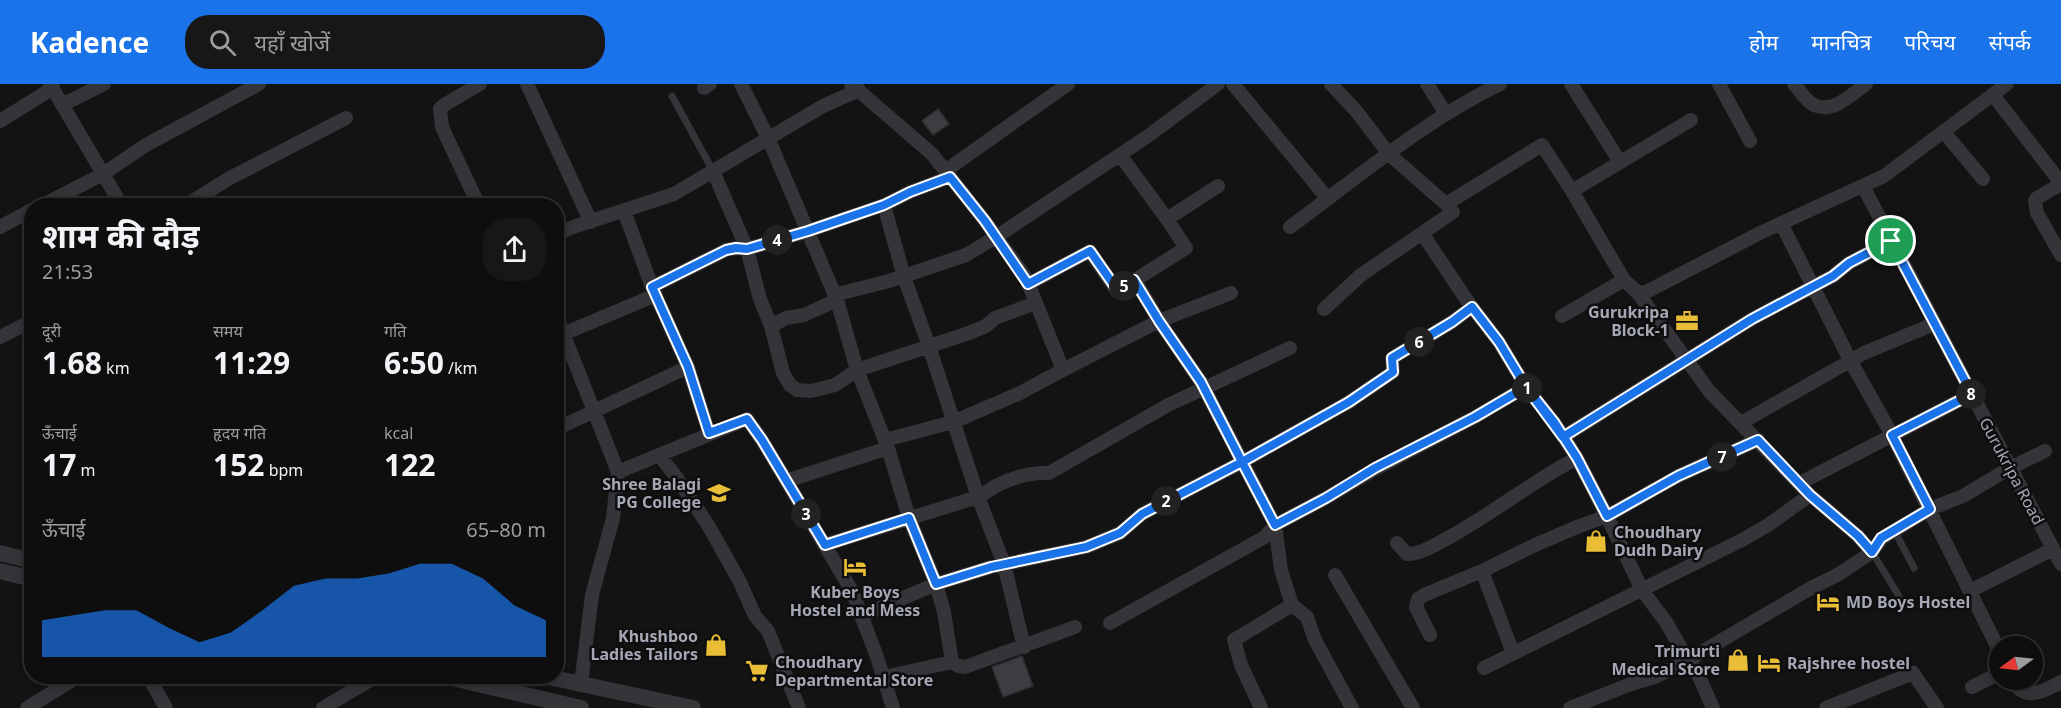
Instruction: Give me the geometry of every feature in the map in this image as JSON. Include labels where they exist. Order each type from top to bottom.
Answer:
[{"type":"street","points":[[63,105],[104,84]]},
{"type":"street","points":[[56,198],[103,174],[146,145],[259,84]]},
{"type":"street","points":[[475,198],[439,116],[440,109],[444,105],[480,84]]},
{"type":"street","points":[[527,84],[591,222]]},
{"type":"street","points":[[741,84],[768,138],[835,298],[857,370],[886,444],[909,518],[936,584],[944,612],[952,662]]},
{"type":"street","points":[[564,333],[654,291],[726,250],[747,249],[884,205],[948,174],[1068,84]]},
{"type":"street","points":[[771,326],[786,318],[804,315],[835,298],[966,255],[1120,155],[1218,84]]},
{"type":"street","points":[[1233,84],[1328,199]]},
{"type":"street","points":[[1324,309],[1361,275],[1453,212],[1389,154],[1357,112],[1331,84]]},
{"type":"street","points":[[1427,84],[1446,114]]},
{"type":"street","points":[[1290,227],[1446,114],[1500,84]]},
{"type":"street","points":[[1571,84],[1620,162]]},
{"type":"street","points":[[1719,84],[1750,141]]},
{"type":"street","points":[[1794,84],[1813,105],[1824,107],[1839,104],[1866,84]]},
{"type":"street","points":[[1638,293],[1658,286],[1781,223],[1884,176],[2007,84]]},
{"type":"street","points":[[0,121],[52,86],[117,198]]},
{"type":"street","points":[[564,231],[674,194],[768,138],[798,123],[855,87],[933,154],[996,237],[1028,284],[1063,370]]},
{"type":"street","points":[[1993,95],[2061,184],[2045,192],[2035,201],[2037,213],[2061,255]]},
{"type":"street","points":[[198,198],[228,179],[346,118]]},
{"type":"street","points":[[1572,191],[1690,120]]},
{"type":"street","points":[[1944,132],[1983,179]]},
{"type":"street","points":[[1446,204],[1542,145],[1624,280],[1638,293],[1710,392],[1810,495],[1858,536],[1872,552]]},
{"type":"street","points":[[1028,284],[1090,251],[1118,291],[1186,248],[1120,155]]},
{"type":"street","points":[[713,171],[747,249],[783,373],[790,385],[798,390],[811,391],[835,385],[857,370],[969,333],[986,326],[995,318],[1036,303]]},
{"type":"street","points":[[1167,219],[1218,186]]},
{"type":"street","name":"Gurukripa Road","points":[[1863,186],[2061,564]]},
{"type":"street","points":[[884,205],[904,277],[978,497],[1004,564],[1024,647]]},
{"type":"street","points":[[624,211],[654,291],[688,367],[709,433]]},
{"type":"street","points":[[0,227],[24,214]]},
{"type":"street","points":[[1781,223],[1850,360],[1930,509],[1992,636]]},
{"type":"street","points":[[1422,232],[1472,307],[1499,342],[1526,387],[1577,458],[1642,591],[1666,622],[1688,660],[1696,669],[1713,708]]},
{"type":"street","points":[[1563,437],[1686,358],[1891,241]]},
{"type":"street","points":[[1134,280],[1204,388],[1275,525],[1281,570],[1292,605],[1307,617],[1315,640],[1352,708]]},
{"type":"street","points":[[1562,316],[1624,280]]},
{"type":"street","points":[[786,481],[953,422],[1018,394],[1159,321],[1230,294]]},
{"type":"street","points":[[861,616],[936,584],[1004,564],[1086,547],[1120,533],[1142,514],[1242,462],[1349,402],[1393,372],[1392,358],[1452,322],[1472,307]]},
{"type":"street","points":[[1741,423],[1850,360],[1934,324]]},
{"type":"street","points":[[0,337],[24,325]]},
{"type":"street","points":[[564,344],[595,411],[618,472],[613,518],[592,595],[581,684]]},
{"type":"street","points":[[825,545],[978,497],[996,486],[1034,472],[1049,473],[1168,405],[1290,348]]},
{"type":"street","points":[[564,425],[688,367]]},
{"type":"street","points":[[1110,623],[1265,537],[1275,525],[1375,468],[1475,417],[1526,387]]},
{"type":"street","points":[[1800,483],[1972,394]]},
{"type":"street","points":[[618,472],[747,419],[762,440],[852,591],[893,708]]},
{"type":"street","points":[[1430,635],[1416,607],[1418,599],[1482,572],[1535,545],[1607,516],[1678,476],[1758,440]]},
{"type":"street","points":[[1570,708],[1630,684],[1655,677],[1688,660],[1839,574],[1872,552],[1881,538],[1894,530],[1930,509],[1963,496],[2010,468],[2045,451]]},
{"type":"street","points":[[659,455],[708,525],[740,582],[755,616],[768,631],[798,708]]},
{"type":"street","points":[[1397,543],[1407,554],[1422,551],[1475,523],[1550,472],[1577,458]]},
{"type":"street","points":[[1484,668],[1642,591],[1768,525],[1810,495]]},
{"type":"street","points":[[1970,591],[2053,549]]},
{"type":"street","points":[[0,553],[24,559]]},
{"type":"street","points":[[0,571],[24,577]]},
{"type":"street","points":[[1482,572],[1513,654]]},
{"type":"street","points":[[1335,574],[1413,708]]},
{"type":"street","points":[[1261,708],[1241,665],[1233,640],[1292,605]]},
{"type":"street","points":[[884,677],[952,662],[965,667],[1076,627]]},
{"type":"street","points":[[1826,708],[1913,673],[1937,708]]},
{"type":"street","points":[[1972,687],[1989,678]]},
{"type":"street","points":[[564,680],[693,708]]},
{"type":"street","points":[[2023,690],[2030,694],[2042,693],[2061,681]]},
{"type":"street","points":[[27,708],[66,684]]},
{"type":"street","points":[[152,684],[166,708]]},
{"type":"street","points":[[323,708],[364,684]]},
{"type":"street","points":[[471,684],[538,704],[581,708]]},
{"type":"lane","points":[[672,96],[713,171]]},
{"type":"lane","points":[[1894,530],[1914,568]]},
{"type":"lane","points":[[1872,552],[1899,596]]},
{"type":"building","points":[[938,109],[949,124],[933,135],[922,121]]},
{"type":"building","points":[[1022,656],[1033,686],[1003,697],[992,667]]},
{"type":"place","name":"Gurukripa Block-1","points":[[1687,321]]},
{"type":"place","name":"Shree Balagi PG College","points":[[719,493]]},
{"type":"place","name":"Choudhary Dudh Dairy","points":[[1596,541]]},
{"type":"place","name":"Kuber Boys Hostel and Mess","points":[[855,567]]},
{"type":"place","name":"MD Boys Hostel","points":[[1828,602]]},
{"type":"place","name":"Khushboo Ladies Tailors","points":[[716,645]]},
{"type":"place","name":"Trimurti Medical Store","points":[[1738,660]]},
{"type":"place","name":"Rajshree hostel","points":[[1769,663]]},
{"type":"place","name":"Choudhary Departmental Store","points":[[757,671]]},
{"type":"route","points":[[1891,241],[1686,358],[1563,437],[1526,387],[1275,525],[1242,462],[1215,474],[1142,514],[1120,533],[1086,547],[1026,558],[936,584],[909,518],[825,545],[747,419],[709,433],[688,367],[652,287],[726,250],[747,249],[808,231],[884,205],[910,192],[950,177],[985,221],[1028,284],[1090,251],[1118,291],[1134,280],[1201,382],[1242,462],[1349,402],[1393,372],[1392,358],[1452,322],[1472,307],[1499,342],[1526,387],[1554,422],[1563,437],[1577,458],[1607,516],[1678,476],[1758,440],[1810,495],[1858,536],[1872,552],[1881,538],[1930,509],[1892,435],[1972,394],[1891,241]]}]
